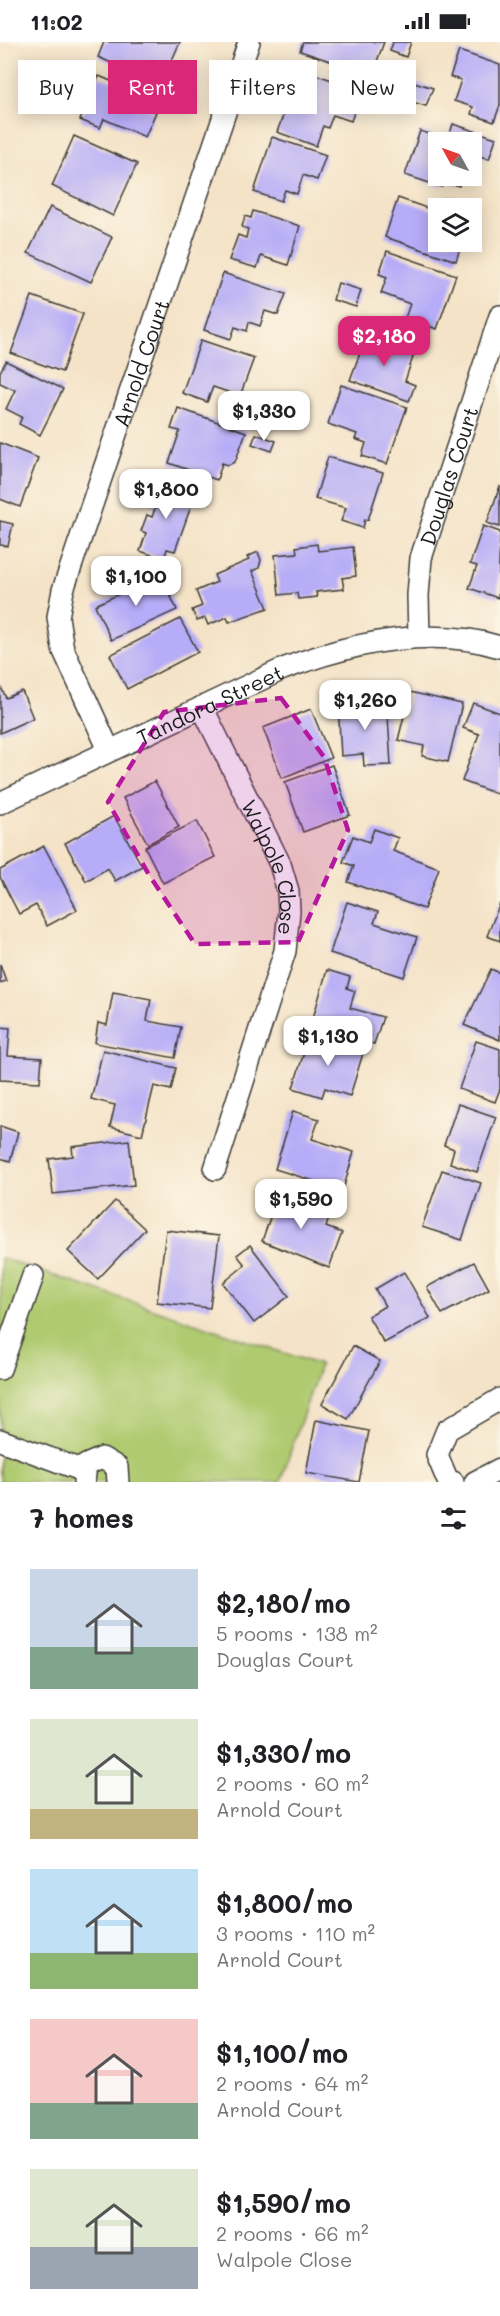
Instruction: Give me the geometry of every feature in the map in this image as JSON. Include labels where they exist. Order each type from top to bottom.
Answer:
[{"type":"street","name":"Arnold Court","points":[[109,750],[63,649],[58,617],[63,590],[249,42]]},
{"type":"street","name":"Douglas Court","points":[[419,637],[418,595],[421,558],[500,316]]},
{"type":"street","name":"Tandora Street","points":[[0,803],[109,750],[316,656],[364,644],[419,637],[460,638],[500,647]]},
{"type":"street","name":"Walpole Close","points":[[202,707],[280,864],[288,891],[289,911],[285,951],[215,1169]]},
{"type":"street","points":[[0,1370],[33,1276]]},
{"type":"street","points":[[453,1482],[448,1481],[438,1455],[447,1430],[500,1400]]},
{"type":"street","points":[[0,1440],[84,1476],[91,1461],[108,1459],[117,1467],[118,1482]]},
{"type":"street","points":[[475,1482],[500,1470]]},
{"type":"highlighted area","points":[[281,698],[324,757],[348,830],[298,942],[195,944],[149,875],[108,802],[164,712]]},
{"type":"green space","points":[[1,1258],[320,1365],[280,1482],[0,1482]]},
{"type":"building","points":[[104,42],[180,42],[172,60],[108,61],[98,57]]},
{"type":"building","points":[[303,42],[384,42],[377,60],[329,61],[300,51]]},
{"type":"building","points":[[393,42],[411,42],[406,57],[390,51]]},
{"type":"building","points":[[459,51],[500,65],[500,105],[494,122],[471,114],[473,107],[454,101],[461,80],[450,77]]},
{"type":"building","points":[[317,75],[329,79],[329,114],[353,114],[351,121],[333,115],[328,128],[323,126],[316,146],[277,132],[284,114],[317,114]]},
{"type":"building","points":[[99,76],[108,80],[108,114],[155,114],[145,137],[104,119],[100,128],[80,120],[83,114],[96,114],[96,83]]},
{"type":"building","points":[[416,83],[433,88],[426,106],[416,103]]},
{"type":"building","points":[[453,124],[478,132],[450,132]]},
{"type":"building","points":[[420,131],[428,134],[428,182],[405,175]]},
{"type":"building","points":[[482,133],[496,138],[489,159],[482,157]]},
{"type":"building","points":[[74,136],[137,164],[113,216],[52,186]]},
{"type":"building","points":[[272,137],[326,155],[317,180],[303,175],[297,194],[285,190],[281,201],[254,192]]},
{"type":"building","points":[[398,198],[428,208],[428,252],[385,237]]},
{"type":"building","points":[[50,207],[112,237],[91,282],[28,253]]},
{"type":"building","points":[[253,211],[300,226],[288,265],[261,256],[257,268],[229,260],[238,235],[246,238],[248,229],[242,227],[245,216],[251,218]]},
{"type":"building","points":[[387,251],[456,275],[437,329],[405,318],[410,304],[381,293],[387,277],[379,274]]},
{"type":"building","points":[[429,252],[459,252],[456,261]]},
{"type":"building","points":[[223,273],[286,294],[278,315],[265,311],[260,326],[249,322],[247,331],[235,327],[231,339],[204,330]]},
{"type":"building","points":[[338,283],[361,290],[356,307],[333,300]]},
{"type":"building","points":[[32,296],[83,314],[62,372],[11,353]]},
{"type":"building","points":[[367,334],[415,351],[405,381],[415,385],[409,401],[350,380]]},
{"type":"building","points":[[201,340],[254,358],[240,396],[213,387],[207,402],[182,393]]},
{"type":"building","points":[[6,361],[63,389],[40,435],[19,424],[22,417],[6,409],[15,390],[0,383],[0,372]]},
{"type":"building","points":[[341,385],[407,407],[387,464],[362,456],[366,443],[355,439],[357,434],[328,424]]},
{"type":"building","points":[[178,408],[246,432],[235,462],[228,465],[222,463],[217,480],[169,463],[180,431],[171,429]]},
{"type":"building","points":[[256,434],[276,441],[272,451],[252,444]]},
{"type":"building","points":[[0,443],[38,458],[20,507],[0,499]]},
{"type":"building","points":[[328,457],[383,473],[368,520],[365,519],[363,528],[341,521],[346,508],[315,499]]},
{"type":"building","points":[[157,482],[195,495],[175,551],[167,549],[164,559],[140,551],[146,533],[141,531],[147,515],[152,517],[156,506],[150,504]]},
{"type":"building","points":[[500,486],[500,527],[487,523]]},
{"type":"building","points":[[0,521],[13,524],[8,546],[0,545]]},
{"type":"building","points":[[483,526],[500,532],[498,598],[469,588],[477,566],[470,564]]},
{"type":"building","points":[[317,544],[318,551],[353,547],[356,576],[342,578],[344,589],[316,592],[317,597],[298,599],[297,593],[279,595],[275,555],[297,553],[296,547]]},
{"type":"building","points":[[258,552],[261,560],[259,568],[252,571],[268,608],[229,622],[227,617],[208,625],[205,618],[197,621],[192,610],[202,606],[196,591],[217,582],[214,575],[249,560],[247,557]]},
{"type":"building","points":[[161,575],[177,610],[111,640],[95,605]]},
{"type":"building","points":[[180,619],[198,652],[127,689],[110,655]]},
{"type":"building","points":[[0,685],[6,698],[22,691],[33,718],[0,733]]},
{"type":"building","points":[[410,692],[462,704],[448,762],[422,756],[424,746],[398,740]]},
{"type":"building","points":[[387,699],[391,765],[364,766],[363,754],[341,756],[338,702]]},
{"type":"building","points":[[473,703],[500,713],[500,785],[497,794],[462,781],[479,734],[463,728]]},
{"type":"building","points":[[311,709],[331,758],[282,778],[263,728]]},
{"type":"building","points":[[332,765],[350,815],[303,832],[285,782]]},
{"type":"building","points":[[155,781],[179,827],[148,844],[123,798]]},
{"type":"building","points":[[114,816],[142,866],[115,881],[108,868],[86,881],[65,843]]},
{"type":"building","points":[[197,821],[215,857],[163,883],[145,847]]},
{"type":"building","points":[[374,829],[398,838],[393,851],[439,868],[424,909],[348,882],[354,866],[343,862],[353,836],[369,842]]},
{"type":"building","points":[[44,846],[77,910],[47,926],[36,905],[19,914],[0,877],[0,870]]},
{"type":"building","points":[[347,902],[378,912],[374,923],[417,937],[404,977],[330,953]]},
{"type":"building","points":[[500,903],[500,941],[487,936]]},
{"type":"building","points":[[0,964],[6,981],[0,983]]},
{"type":"building","points":[[491,969],[500,973],[500,1040],[464,1025]]},
{"type":"building","points":[[327,970],[350,977],[347,988],[355,991],[350,1008],[383,1017],[374,1044],[311,1025]]},
{"type":"building","points":[[113,992],[151,999],[147,1021],[181,1027],[175,1058],[95,1043],[98,1023],[107,1025]]},
{"type":"building","points":[[0,1027],[10,1028],[8,1056],[42,1058],[40,1082],[0,1080]]},
{"type":"building","points":[[310,1033],[364,1050],[350,1096],[325,1088],[322,1097],[293,1088]]},
{"type":"building","points":[[476,1041],[500,1049],[500,1089],[495,1102],[459,1089]]},
{"type":"building","points":[[103,1050],[176,1068],[171,1090],[154,1086],[142,1135],[110,1127],[115,1105],[91,1099]]},
{"type":"building","points":[[458,1104],[496,1117],[477,1172],[450,1163],[454,1149],[444,1145]]},
{"type":"building","points":[[293,1111],[319,1119],[312,1139],[354,1152],[343,1190],[275,1169]]},
{"type":"building","points":[[0,1126],[18,1132],[10,1161],[0,1158]]},
{"type":"building","points":[[129,1140],[134,1185],[53,1194],[49,1159],[73,1156],[72,1147]]},
{"type":"building","points":[[442,1170],[481,1183],[462,1240],[422,1227]]},
{"type":"building","points":[[280,1189],[309,1199],[306,1207],[330,1215],[326,1227],[342,1233],[329,1268],[262,1241]]},
{"type":"building","points":[[115,1201],[145,1229],[98,1279],[68,1251]]},
{"type":"building","points":[[166,1230],[219,1236],[210,1308],[157,1302]]},
{"type":"building","points":[[250,1245],[289,1296],[254,1323],[223,1283],[245,1265],[237,1255]]},
{"type":"building","points":[[474,1262],[489,1289],[442,1314],[427,1287]]},
{"type":"building","points":[[404,1272],[430,1318],[384,1343],[368,1316],[385,1306],[375,1289]]},
{"type":"building","points":[[353,1346],[380,1361],[348,1419],[322,1404]]},
{"type":"building","points":[[316,1420],[369,1431],[359,1482],[306,1473]]}]
